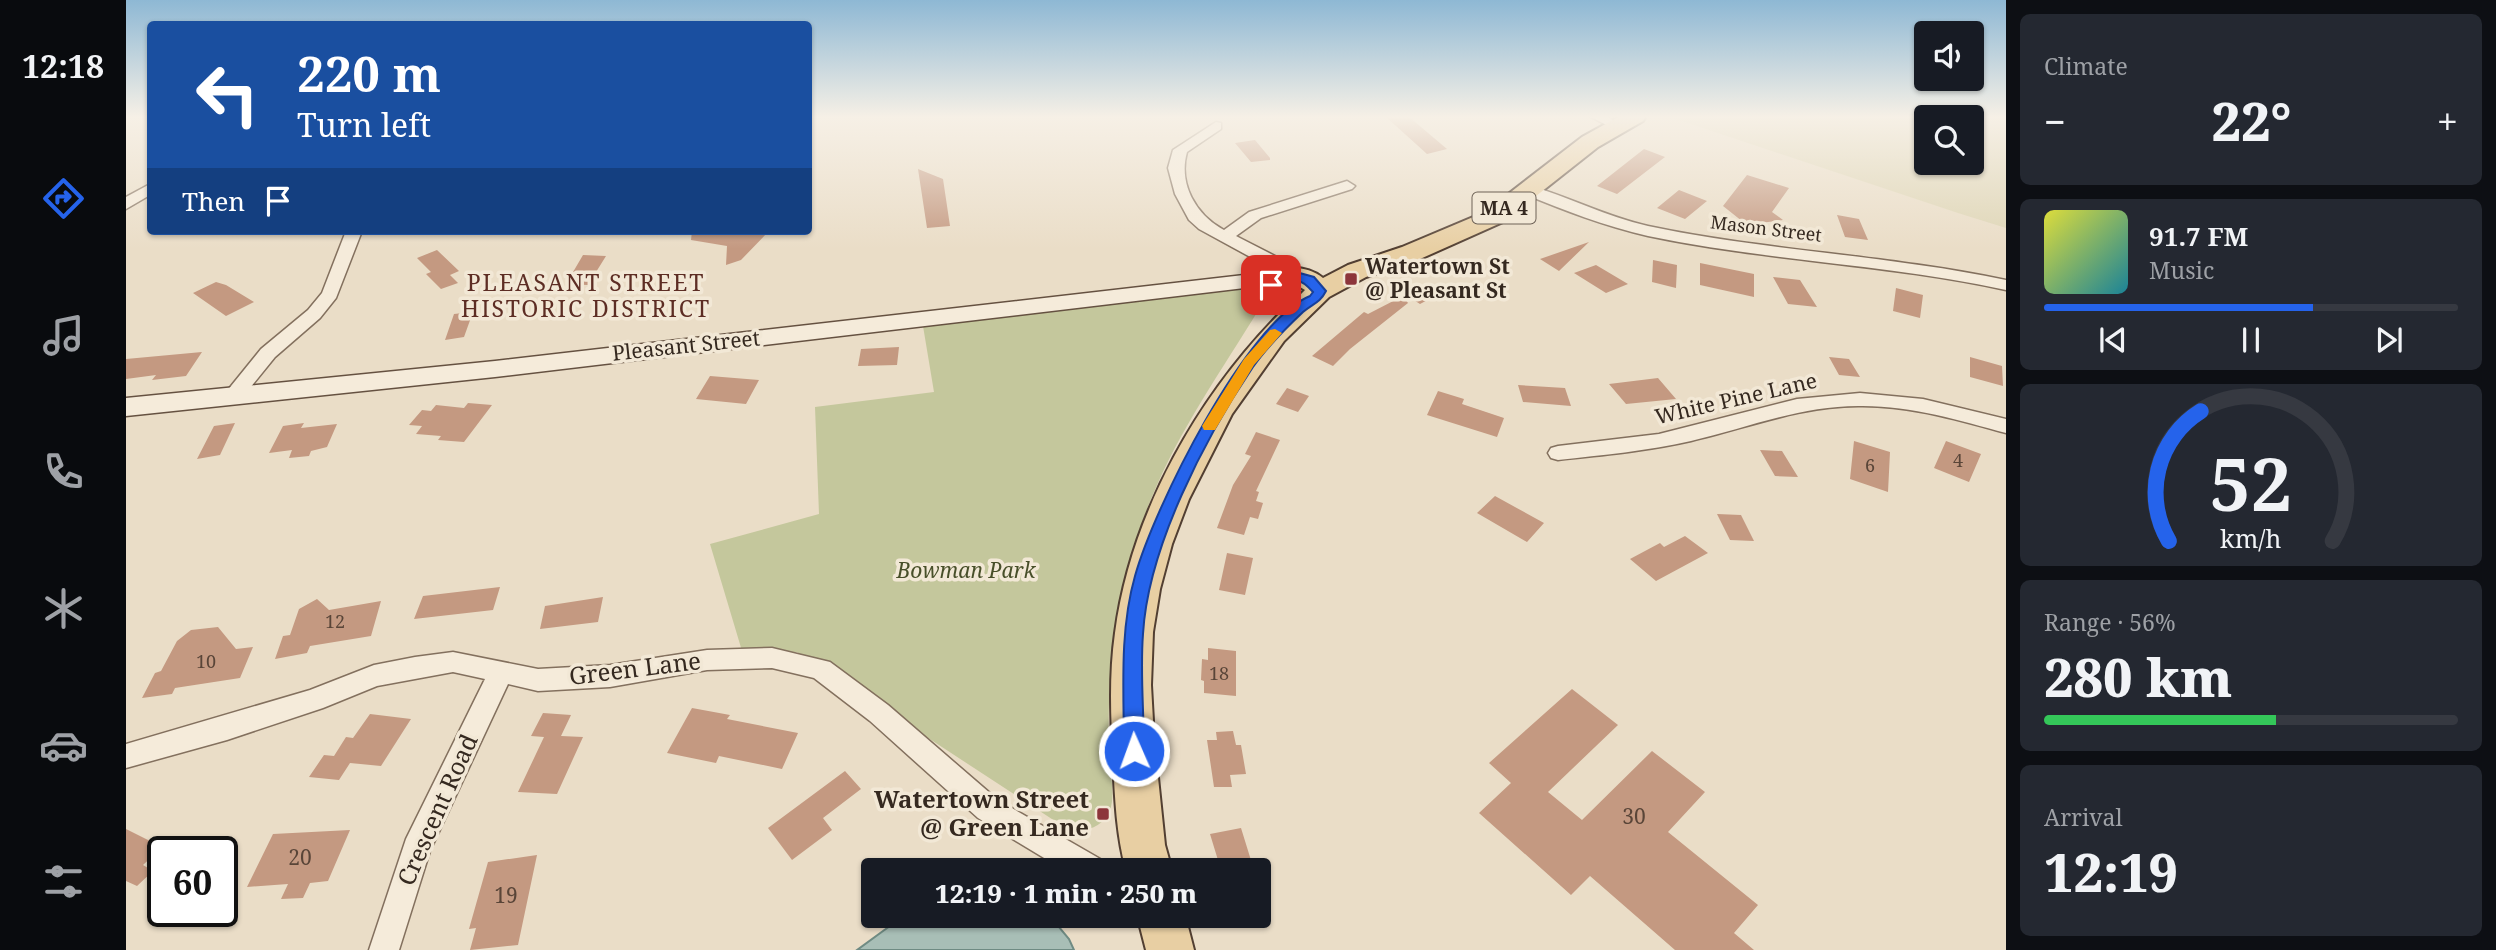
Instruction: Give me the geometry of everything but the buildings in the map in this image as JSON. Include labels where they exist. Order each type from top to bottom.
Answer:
[{"type":"main road","name":"Pleasant Street","points":[[1286,290],[1410,253],[1494,217],[1566,160]]},
{"type":"main road","name":"MA 4","points":[[1146,858],[1142,845],[1132,690],[1133,633],[1143,576],[1172,500],[1202,438],[1249,363],[1286,290]]},
{"type":"main road","points":[[1164,928],[1170,950]]},
{"type":"street","points":[[1177,160],[1175,168],[1195,217],[1205,226],[1271,261],[1286,290]]},
{"type":"street","points":[[1226,236],[1255,215],[1347,186]]},
{"type":"street","name":"Mason Street","points":[[1527,190],[1617,224],[1649,232],[1912,267],[2006,285]]},
{"type":"street","points":[[126,204],[147,191]]},
{"type":"street","points":[[234,395],[268,353],[314,314],[330,294],[355,235]]},
{"type":"street","name":"Pleasant Street","points":[[126,407],[1286,290]]},
{"type":"street","name":"White Pine Lane","points":[[1558,453],[1673,439],[1785,408],[1837,400],[1876,399],[1937,408],[2006,426]]},
{"type":"street","name":"Green Lane","points":[[126,756],[228,728],[314,700],[374,676],[415,667],[453,662],[537,680],[610,676],[707,660],[772,658],[821,669],[879,713],[988,809],[1072,858]]},
{"type":"street","name":"Crescent Road","points":[[384,950],[416,849],[501,673]]},
{"type":"shaded area","points":[[1800,160],[1914,160],[1914,175],[1984,175],[1984,160],[2006,160],[2006,228]]},
{"type":"green space","name":"Bowman Park","points":[[1249,288],[1261,290],[1267,296],[1169,460],[1148,505],[1128,568],[1115,633],[1109,691],[1112,804],[1102,822],[1082,830],[1061,825],[797,652],[742,651],[710,544],[819,514],[815,407],[934,392],[923,326]]},
{"type":"water","points":[[887,928],[1060,928],[1074,950],[857,950]]},
{"type":"slow traffic","points":[[1209,426],[1249,363],[1275,333]]},
{"type":"place","name":"Watertown St @ Pleasant St","points":[[1351,279]]},
{"type":"place","name":"Watertown Street @ Green Lane","points":[[1103,814]]},
{"type":"district","name":"PLEASANT STREET HISTORIC DISTRICT","points":[[586,296]]},
{"type":"route","points":[[1134,751],[1133,633],[1143,576],[1172,500],[1202,438],[1249,363],[1285,321],[1305,303],[1319,295],[1318,287],[1314,283],[1296,276],[1279,278],[1271,285]]}]
